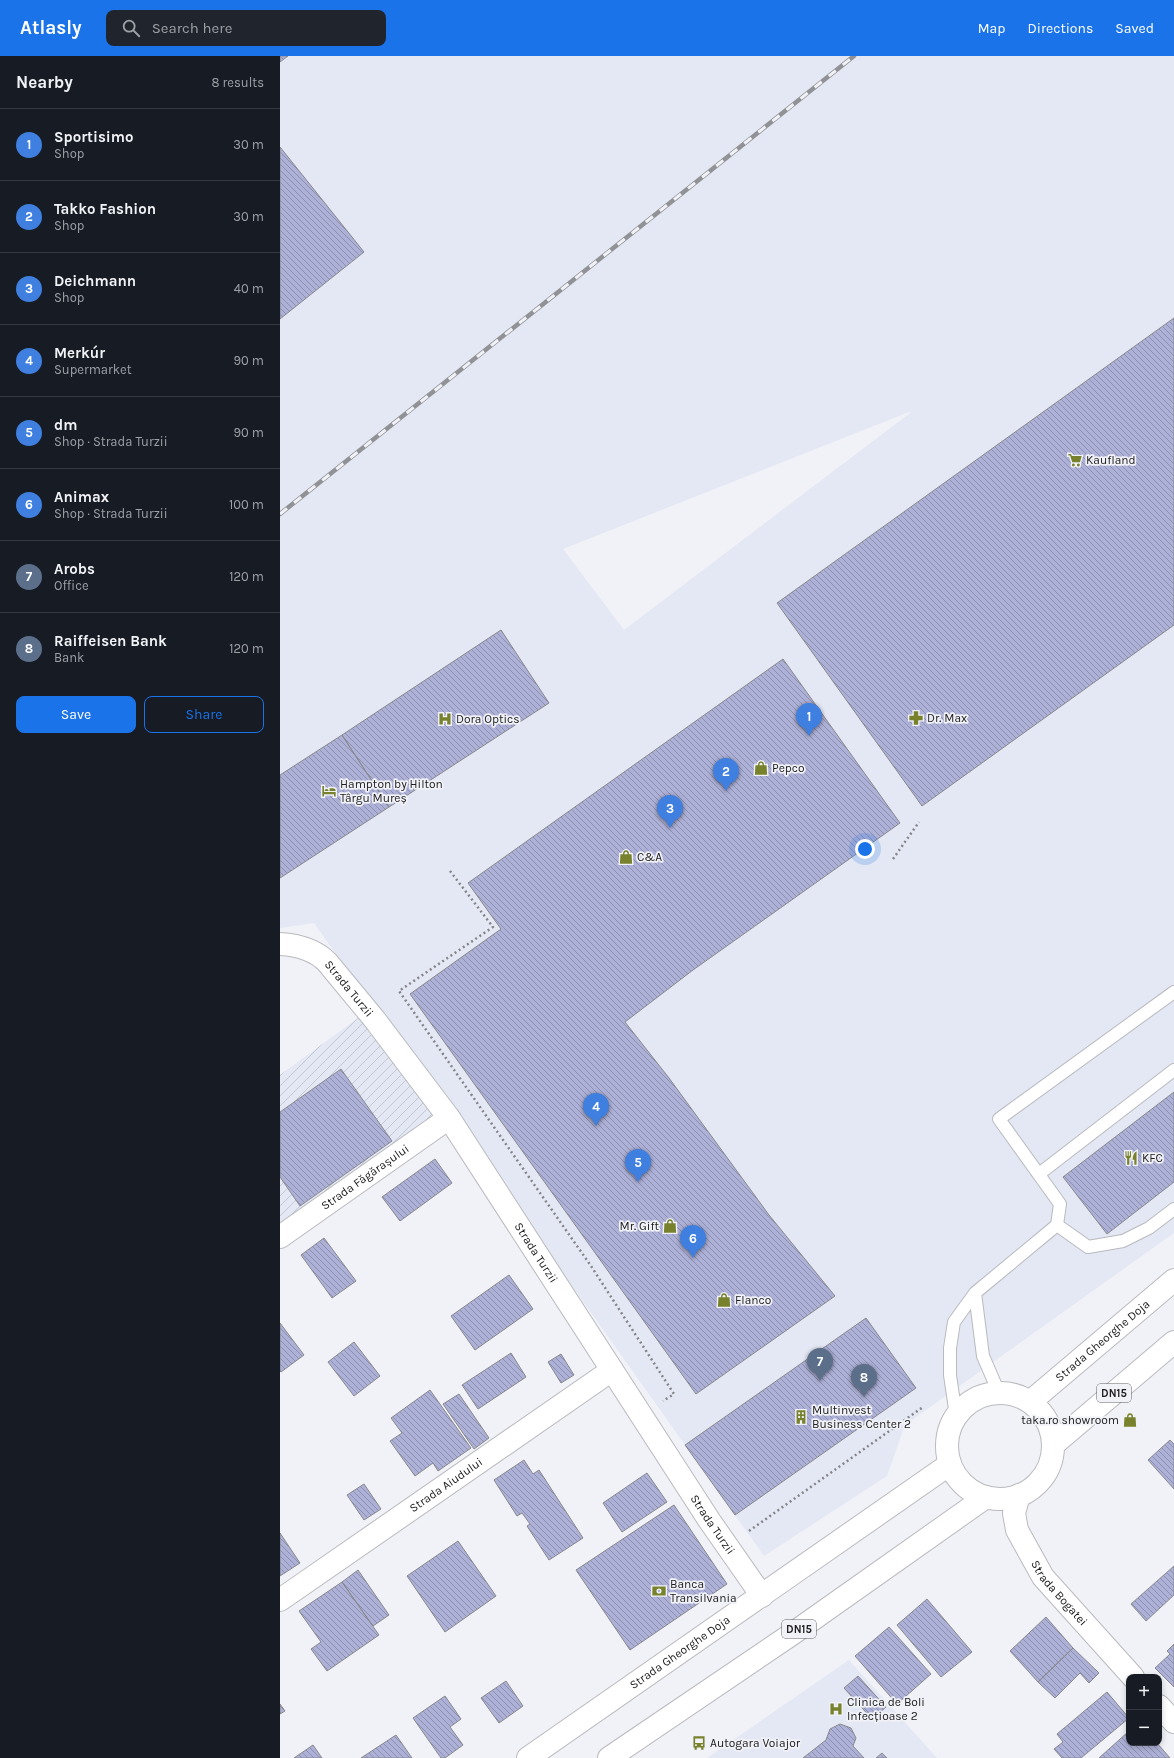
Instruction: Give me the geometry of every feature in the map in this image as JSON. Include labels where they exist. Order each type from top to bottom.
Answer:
[{"type":"street","name":"Strada Turzii","points":[[280,944],[295,945],[319,954],[327,962],[375,1020],[449,1118],[709,1520],[762,1596]]},
{"type":"street","name":"Strada Făgărașului","points":[[280,1237],[449,1118]]},
{"type":"street","name":"Strada Gheorghe Doja","points":[[1030,1402],[1174,1280]]},
{"type":"street","name":"DN15","points":[[1054,1444],[1174,1342]]},
{"type":"street","name":"Strada Aiudului","points":[[280,1600],[612,1370]]},
{"type":"street","points":[[999,1393],[1015,1395],[1030,1402],[1042,1413],[1051,1427],[1054,1444],[1052,1460],[1045,1475],[1033,1487],[1019,1495],[1003,1499],[986,1497],[971,1490],[958,1478],[950,1464],[947,1447],[949,1431],[956,1416],[968,1404],[982,1396],[999,1393]]},
{"type":"street","name":"Strada Gheorghe Doja","points":[[528,1758],[950,1464]]},
{"type":"street","name":"Strada Bogatei","points":[[1019,1495],[1014,1513],[1018,1530],[1043,1578],[1130,1674]]},
{"type":"street","name":"DN15","points":[[609,1758],[792,1634],[986,1497]]},
{"type":"street","points":[[1162,1709],[1174,1722]]},
{"type":"lane","points":[[956,1416],[950,1375],[950,1348],[954,1322],[975,1293],[1057,1225],[1060,1204],[999,1119],[1174,992]]},
{"type":"lane","points":[[1039,1174],[1174,1070]]},
{"type":"lane","points":[[1057,1225],[1088,1247],[1123,1241],[1149,1228],[1174,1209]]},
{"type":"lane","points":[[975,1293],[983,1356],[999,1393]]},
{"type":"path","points":[[893,859],[919,822]]},
{"type":"path","points":[[450,871],[493,927],[399,991],[591,1266],[674,1394],[661,1402]]},
{"type":"path","points":[[745,1533],[923,1407]]},
{"type":"shaded area","points":[[280,56],[1174,56],[1174,1233],[905,1425],[887,1476],[764,1556],[314,923],[280,928]],"holes":[[[909,412],[910,413],[624,630],[563,549]]]},
{"type":"shaded area","points":[[373,1007],[446,1109],[280,1225],[280,1075]]},
{"type":"shaded area","name":"Clinica de Boli Infecțioase 2","points":[[849,1660],[937,1758],[707,1758]]},
{"type":"building","points":[[280,56],[288,56],[280,62]]},
{"type":"building","points":[[280,147],[364,252],[280,319]]},
{"type":"building","name":"Kaufland","points":[[1174,318],[1174,625],[922,806],[777,603]]},
{"type":"building","name":"Dora Optics","points":[[501,630],[549,703],[389,807],[342,735]]},
{"type":"building","points":[[783,659],[900,823],[693,970],[625,1022],[669,1078],[769,1215],[835,1296],[696,1394],[410,994],[501,929],[468,883]]},
{"type":"building","name":"Hampton by Hilton Târgu Mureș","points":[[342,735],[389,807],[280,878],[280,775]]},
{"type":"building","points":[[341,1069],[392,1141],[300,1206],[280,1177],[280,1112]]},
{"type":"building","name":"KFC","points":[[1174,1092],[1174,1182],[1107,1234],[1063,1177]]},
{"type":"building","points":[[435,1159],[452,1183],[400,1221],[382,1197]]},
{"type":"building","points":[[324,1238],[356,1281],[332,1298],[301,1255]]},
{"type":"building","points":[[509,1275],[533,1309],[475,1350],[451,1316]]},
{"type":"building","name":"Multinvest Business Center 2","points":[[866,1318],[916,1388],[735,1515],[685,1445]]},
{"type":"building","points":[[280,1323],[304,1355],[281,1372],[280,1371]]},
{"type":"building","points":[[354,1342],[380,1376],[354,1396],[328,1362]]},
{"type":"building","points":[[511,1353],[526,1377],[478,1409],[462,1385]]},
{"type":"building","points":[[561,1354],[574,1375],[561,1383],[548,1362]]},
{"type":"building","points":[[430,1390],[471,1448],[438,1471],[433,1463],[415,1476],[390,1441],[402,1433],[391,1418]]},
{"type":"building","points":[[459,1394],[489,1438],[474,1449],[443,1404]]},
{"type":"building","points":[[1170,1440],[1174,1444],[1174,1489],[1148,1460]]},
{"type":"building","points":[[524,1460],[533,1474],[539,1470],[583,1538],[549,1560],[527,1526],[530,1524],[522,1513],[517,1516],[494,1480]]},
{"type":"building","points":[[647,1473],[667,1502],[622,1532],[603,1503]]},
{"type":"building","points":[[364,1484],[381,1509],[364,1520],[347,1495]]},
{"type":"building","points":[[674,1505],[727,1584],[630,1650],[576,1570]]},
{"type":"building","points":[[280,1533],[300,1563],[280,1576]]},
{"type":"building","points":[[458,1541],[496,1596],[445,1632],[407,1576]]},
{"type":"building","points":[[1174,1566],[1174,1595],[1146,1621],[1131,1604]]},
{"type":"building","points":[[358,1570],[389,1615],[373,1626],[342,1582]]},
{"type":"building","points":[[342,1582],[379,1635],[327,1671],[311,1649],[321,1642],[299,1611]]},
{"type":"building","points":[[927,1599],[972,1652],[941,1677],[897,1625]]},
{"type":"building","points":[[1046,1617],[1073,1648],[1038,1682],[1010,1651]]},
{"type":"building","points":[[889,1627],[931,1674],[897,1704],[855,1656]]},
{"type":"building","points":[[1174,1644],[1174,1687],[1155,1668],[1170,1654],[1167,1651]]},
{"type":"building","points":[[1073,1648],[1099,1673],[1089,1683],[1080,1673],[1055,1698],[1038,1682]]},
{"type":"building","points":[[858,1676],[886,1707],[872,1719],[844,1688]]},
{"type":"building","points":[[506,1681],[523,1706],[499,1723],[481,1698]]},
{"type":"building","points":[[1107,1692],[1126,1714],[1126,1720],[1081,1758],[1062,1758],[1054,1749],[1063,1742],[1057,1734]]},
{"type":"building","points":[[445,1696],[461,1719],[450,1727],[463,1745],[445,1758],[441,1758],[413,1718]]},
{"type":"building","points":[[280,1704],[285,1711],[280,1714]]},
{"type":"building","points":[[840,1724],[851,1728],[856,1738],[853,1746],[864,1758],[803,1758],[826,1740],[830,1729]]},
{"type":"building","points":[[1126,1734],[1126,1746],[1160,1746],[1170,1758],[1099,1758]]},
{"type":"building","points":[[396,1735],[412,1758],[361,1758]]},
{"type":"building","points":[[313,1745],[322,1758],[294,1758]]},
{"type":"building","points":[[882,1753],[887,1758],[876,1758]]},
{"type":"railway","points":[[280,514],[854,56]]},
{"type":"place","name":"Kaufland","points":[[1075,460]]},
{"type":"place","name":"Dr. Max","points":[[916,718]]},
{"type":"place","name":"Dora Optics","points":[[445,719]]},
{"type":"place","name":"Sportisimo","points":[[809,736]]},
{"type":"place","name":"Pepco","points":[[761,768]]},
{"type":"place","name":"Hampton by Hilton Târgu Mureș","points":[[329,791]]},
{"type":"place","name":"Takko Fashion","points":[[726,791]]},
{"type":"place","name":"Deichmann","points":[[670,828]]},
{"type":"place","name":"C&A","points":[[626,857]]},
{"type":"place","name":"Merkúr","points":[[596,1126]]},
{"type":"place","name":"KFC","points":[[1131,1158]]},
{"type":"place","name":"dm","points":[[638,1182]]},
{"type":"place","name":"Mr. Gift","points":[[670,1226]]},
{"type":"place","name":"Animax","points":[[693,1258]]},
{"type":"place","name":"Flanco","points":[[724,1300]]},
{"type":"place","name":"Arobs","points":[[820,1381]]},
{"type":"place","name":"Raiffeisen Bank","points":[[864,1397]]},
{"type":"place","name":"Multinvest Business Center 2","points":[[801,1417]]},
{"type":"place","name":"taka.ro showroom","points":[[1130,1420]]},
{"type":"place","name":"Banca Transilvania","points":[[659,1591]]},
{"type":"place","name":"Clinica de Boli Infecțioase 2","points":[[836,1709]]},
{"type":"place","name":"Autogara Voiajor","points":[[699,1743]]}]
